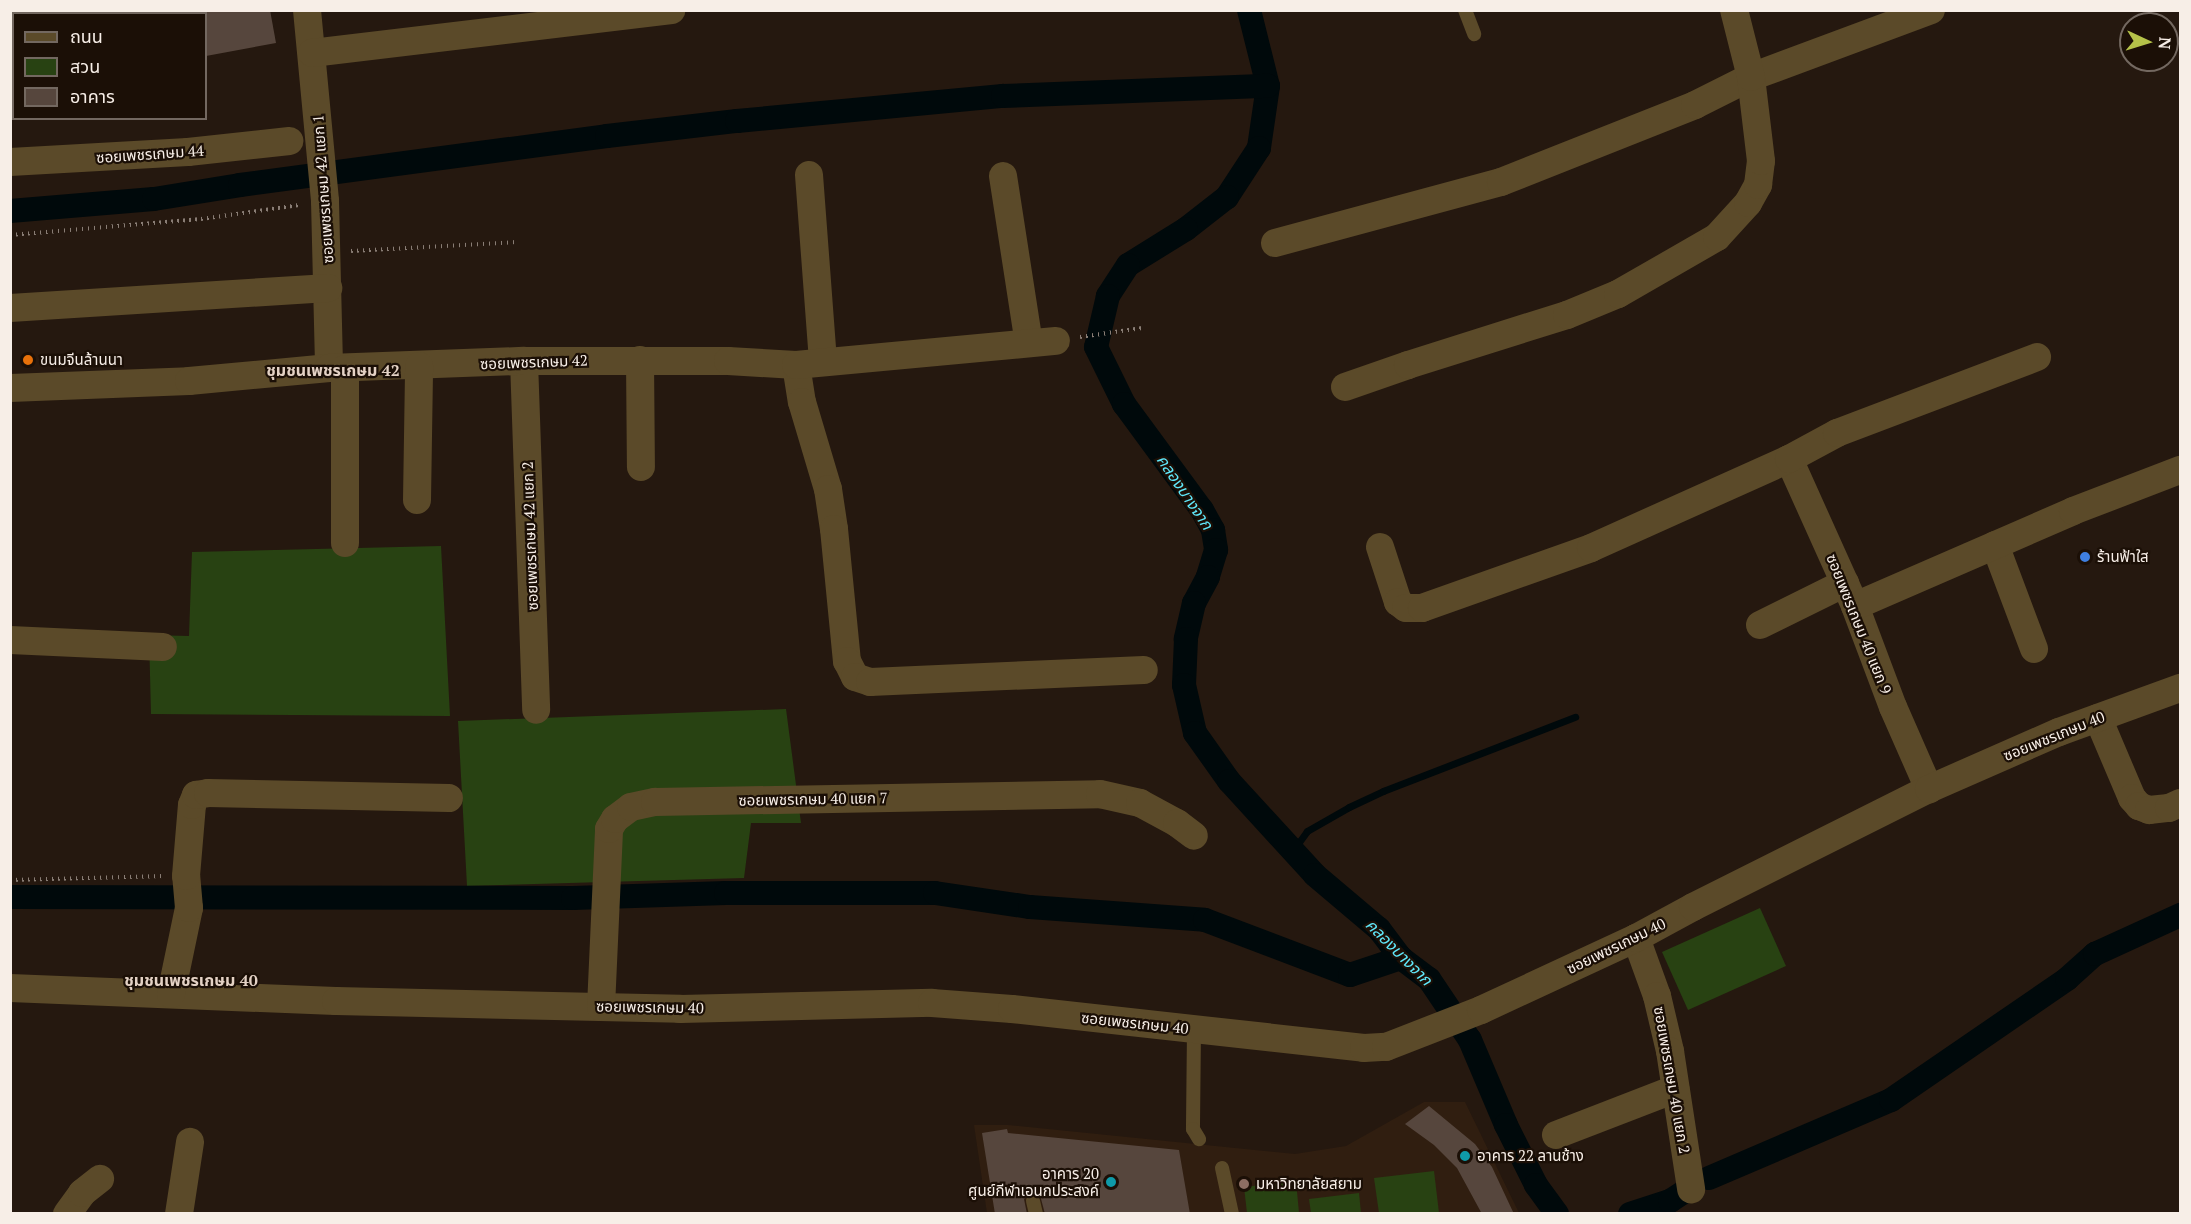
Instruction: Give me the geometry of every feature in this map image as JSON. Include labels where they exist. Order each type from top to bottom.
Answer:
[{"type":"street","points":[[10,12],[26,10]]},
{"type":"street","name":"ซอยเพชรเกษม 42 แยก 1","points":[[307,10],[324,183],[328,288],[337,369],[345,543]]},
{"type":"street","points":[[312,53],[671,10]]},
{"type":"street","points":[[1345,387],[1567,315],[1618,294],[1717,237],[1748,203],[1758,185],[1761,161],[1751,77],[1734,10]]},
{"type":"street","points":[[1275,243],[1501,182],[1695,105],[1751,77],[1931,10]]},
{"type":"street","name":"ซอยเพชรเกษม 44","points":[[10,162],[188,152],[289,141]]},
{"type":"street","points":[[809,175],[824,361]]},
{"type":"street","points":[[1003,176],[1043,342]]},
{"type":"street","points":[[10,308],[328,288]]},
{"type":"street","name":"ซอยเพชรเกษม 42","points":[[10,388],[189,381],[337,369],[524,361],[640,360],[796,365],[1043,342]]},
{"type":"street","points":[[1380,547],[1398,602],[1406,608],[1422,608],[1591,548],[1789,459],[1837,433],[2037,357]]},
{"type":"street","points":[[640,360],[642,467]]},
{"type":"street","name":"ซอยเพชรเกษม 42 แยก 2","points":[[524,361],[536,710]]},
{"type":"street","points":[[796,365],[802,402],[828,489],[847,661],[855,677],[870,681],[1144,670]]},
{"type":"street","points":[[417,500],[419,366]]},
{"type":"street","name":"ซอยเพชรเกษม 40 แยก 9","points":[[1789,459],[1850,594],[1893,707],[1929,789]]},
{"type":"street","points":[[1760,625],[1995,545],[2181,470]]},
{"type":"street","points":[[1995,545],[2034,649]]},
{"type":"street","points":[[10,639],[164,647]]},
{"type":"street","name":"ซอยเพชรเกษม 40","points":[[10,988],[680,1009],[932,1004],[1011,1009],[1364,1048],[1386,1047],[1481,1010],[1636,938],[1929,789],[2027,746],[2181,688]]},
{"type":"street","points":[[2098,718],[2132,798],[2139,806],[2149,810],[2169,808],[2181,802]]},
{"type":"street","points":[[171,994],[187,891],[192,805],[196,795],[208,793],[449,798]]},
{"type":"street","name":"ซอยเพชรเกษม 40 แยก 7","points":[[601,1007],[609,829],[615,819],[631,807],[655,802],[1100,794],[1140,802],[1177,823],[1194,836]]},
{"type":"street","name":"ซอยเพชรเกษม 40 แยก 2","points":[[1636,938],[1657,996],[1670,1051],[1691,1189]]},
{"type":"street","points":[[1556,1135],[1675,1089]]},
{"type":"street","points":[[179,1214],[190,1142]]},
{"type":"street","points":[[67,1214],[82,1193],[100,1179]]},
{"type":"lane","points":[[1465,10],[1474,34]]},
{"type":"lane","points":[[1194,1029],[1193,1129],[1199,1139]]},
{"type":"lane","points":[[1222,1168],[1232,1214]]},
{"type":"path","points":[[10,235],[201,219],[324,183]]},
{"type":"path","points":[[328,252],[518,242]]},
{"type":"path","points":[[1043,342],[1142,328]]},
{"type":"path","points":[[10,880],[187,891]]},
{"type":"shaded area","name":"มหาวิทยาลัยสยาม","points":[[1424,1102],[1465,1102],[1519,1213],[987,1213],[974,1125],[1008,1125],[1295,1154],[1346,1146]]},
{"type":"green space","points":[[441,546],[450,716],[151,714],[149,635],[189,636],[192,552]]},
{"type":"green space","points":[[786,709],[801,823],[751,823],[744,878],[467,886],[458,721]]},
{"type":"green space","points":[[1760,908],[1786,966],[1688,1010],[1662,952]]},
{"type":"green space","points":[[1434,1171],[1439,1213],[1379,1213],[1374,1178]]},
{"type":"green space","points":[[1296,1181],[1299,1213],[1247,1213],[1244,1187]]},
{"type":"green space","points":[[1359,1193],[1361,1213],[1311,1213],[1309,1199]]},
{"type":"building","points":[[206,10],[270,10],[276,43],[207,56]]},
{"type":"building","name":"อาคาร 22 ลานช้าง","points":[[1429,1106],[1475,1144],[1492,1167],[1514,1214],[1482,1214],[1457,1168],[1434,1145],[1405,1124]]},
{"type":"building","name":"อาคาร 20 ศูนย์กีฬาเอนกประสงค์","points":[[1007,1129],[1008,1133],[1179,1150],[1190,1214],[1045,1214],[1040,1195],[1032,1192],[1024,1199],[1027,1214],[995,1214],[982,1133]]},
{"type":"waterway","name":"คลองบางจาก","points":[[1249,10],[1268,86],[1259,148],[1227,197],[1186,229],[1128,265],[1108,296],[1096,347],[1124,404],[1202,510],[1213,530],[1216,550],[1208,577],[1194,603],[1186,639],[1184,685],[1195,733],[1229,781],[1315,875],[1379,929],[1401,958],[1429,979],[1470,1040],[1506,1125],[1536,1185],[1557,1214]]},
{"type":"waterway","points":[[10,211],[154,199],[240,185],[737,121],[1003,96],[1268,86]]},
{"type":"waterway","points":[[1294,849],[1307,831],[1383,791],[1575,717]]},
{"type":"waterway","points":[[10,897],[573,898],[726,893],[935,893],[1030,907],[1205,920],[1350,975],[1401,958]]},
{"type":"waterway","points":[[1709,1178],[1891,1100],[2067,979],[2095,954],[2180,915]]},
{"type":"waterway","points":[[1630,1214],[1670,1201],[1684,1192]]},
{"type":"place","name":"ขนมจีนล้านนา","points":[[28,360]]},
{"type":"place","name":"ร้านฟ้าใส","points":[[2085,557]]},
{"type":"place","name":"อาคาร 22 ลานช้าง","points":[[1465,1156]]},
{"type":"place","name":"อาคาร 20 ศูนย์กีฬาเอนกประสงค์","points":[[1111,1182]]},
{"type":"place","name":"มหาวิทยาลัยสยาม","points":[[1244,1184]]},
{"type":"district","name":"ชุมชนเพชรเกษม 42","points":[[333,370]]},
{"type":"district","name":"ชุมชนเพชรเกษม 40","points":[[191,980]]}]
